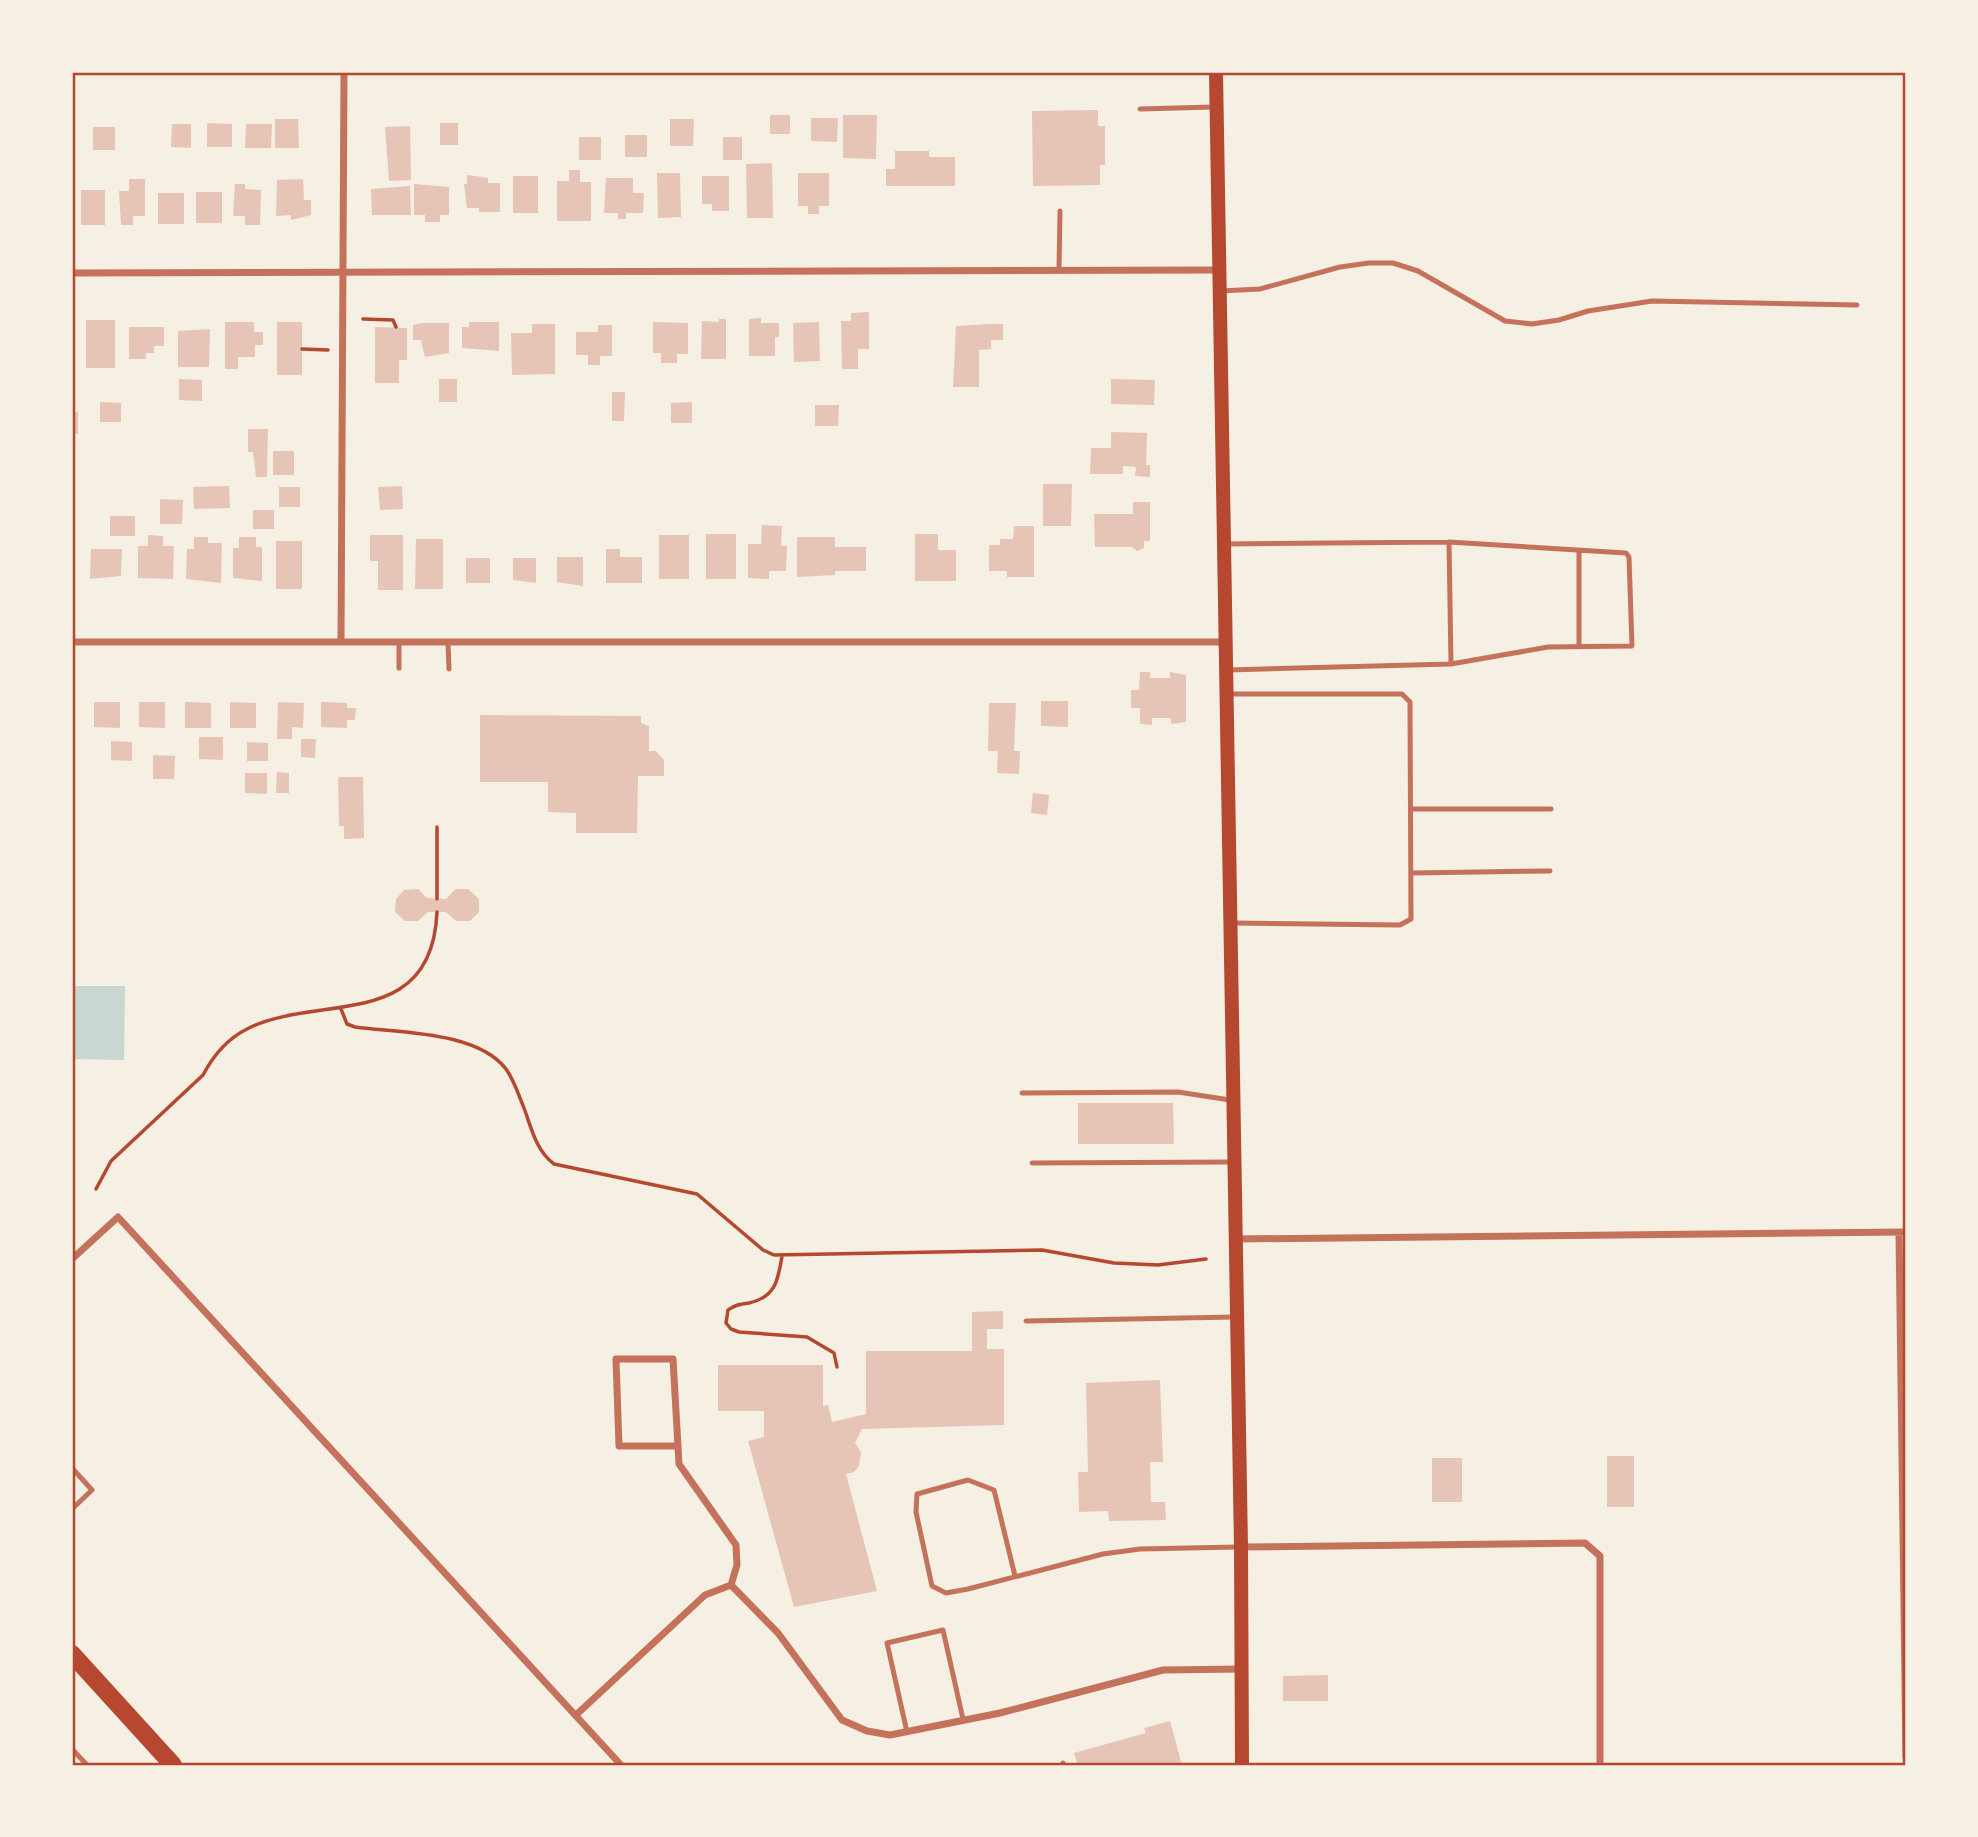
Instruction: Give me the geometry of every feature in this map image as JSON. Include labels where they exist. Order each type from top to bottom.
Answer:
[{"type":"main road","points":[[1216,72],[1241,1547],[1242,1765]]},
{"type":"main road","points":[[74,1661],[169,1764]]},
{"type":"street","points":[[341,642],[344,72]]},
{"type":"street","points":[[72,273],[345,270],[1220,270]]},
{"type":"street","points":[[72,642],[1225,642]]},
{"type":"street","points":[[72,1259],[118,1217],[621,1765]]},
{"type":"street","points":[[1236,1239],[1902,1233],[1906,1757]]},
{"type":"street","points":[[678,1446],[619,1446],[616,1359],[673,1359],[678,1446],[679,1464],[736,1545],[737,1564],[731,1585]]},
{"type":"street","points":[[1241,1547],[1585,1543],[1600,1556],[1600,1765]]},
{"type":"street","points":[[576,1715],[705,1595],[731,1585]]},
{"type":"street","points":[[731,1585],[778,1633],[842,1720],[867,1731],[890,1735],[1163,1670],[1242,1669]]},
{"type":"lane","points":[[1140,109],[1217,107]]},
{"type":"lane","points":[[1059,269],[1060,211]]},
{"type":"lane","points":[[1220,291],[1260,289],[1340,267],[1393,263],[1418,271],[1506,321],[1532,324],[1559,320],[1588,311],[1652,301],[1857,305]]},
{"type":"lane","points":[[1450,542],[1451,664]]},
{"type":"lane","points":[[1223,544],[1450,542],[1626,553],[1629,557],[1632,646],[1519,650],[1451,664],[1225,670]]},
{"type":"lane","points":[[1579,550],[1579,647]]},
{"type":"lane","points":[[398,643],[398,668]]},
{"type":"lane","points":[[448,643],[449,669]]},
{"type":"lane","points":[[1226,694],[1402,694],[1410,702],[1411,919],[1400,925],[1230,923]]},
{"type":"lane","points":[[1411,810],[1550,810]]},
{"type":"lane","points":[[1411,873],[1550,871]]},
{"type":"lane","points":[[1022,1093],[1178,1092],[1234,1101]]},
{"type":"lane","points":[[1032,1163],[1235,1162]]},
{"type":"lane","points":[[1026,1321],[1237,1317]]},
{"type":"lane","points":[[72,1468],[92,1490],[72,1509]]},
{"type":"lane","points":[[1015,1576],[994,1490],[968,1480],[917,1494],[916,1512],[932,1586],[946,1593],[988,1585],[1102,1554],[1140,1549],[1241,1547]]},
{"type":"lane","points":[[907,1732],[887,1643],[943,1630],[964,1719]]},
{"type":"lane","points":[[72,1749],[87,1765]]},
{"type":"path","points":[[363,319],[393,320],[397,327]]},
{"type":"path","points":[[302,349],[344,351]]},
{"type":"path","points":[[437,827],[437,899]]},
{"type":"path","points":[[96,1189],[111,1161],[203,1075],[212,1059],[236,1037],[266,1021],[378,1000],[406,983],[428,954],[434,938],[437,912]]},
{"type":"path","points":[[341,1009],[347,1024],[355,1027],[452,1040],[473,1045],[493,1056],[507,1070],[541,1151],[554,1164],[697,1194],[763,1250],[782,1256],[1042,1250],[1114,1263],[1157,1265],[1206,1259]]},
{"type":"path","points":[[782,1256],[773,1291],[765,1298],[732,1306],[727,1310],[726,1323],[739,1332],[807,1337],[834,1353],[837,1367]]},
{"type":"shaded area","points":[[72,986],[125,986],[124,1060],[72,1059]]},
{"type":"building","points":[[1098,110],[1098,126],[1105,126],[1105,165],[1100,165],[1100,185],[1033,186],[1032,111]]},
{"type":"building","points":[[770,115],[790,115],[790,134],[770,134]]},
{"type":"building","points":[[843,115],[877,115],[876,159],[843,158]]},
{"type":"building","points":[[811,118],[838,118],[837,142],[811,141]]},
{"type":"building","points":[[275,119],[298,119],[299,148],[275,148]]},
{"type":"building","points":[[670,119],[694,119],[693,146],[670,146]]},
{"type":"building","points":[[207,123],[232,124],[232,147],[207,147]]},
{"type":"building","points":[[440,123],[458,123],[458,145],[440,145]]},
{"type":"building","points":[[172,124],[191,124],[191,148],[171,147]]},
{"type":"building","points":[[246,124],[272,124],[271,148],[245,148]]},
{"type":"building","points":[[410,126],[411,180],[389,181],[385,127]]},
{"type":"building","points":[[93,127],[115,127],[115,150],[93,150]]},
{"type":"building","points":[[625,135],[647,135],[647,157],[625,157]]},
{"type":"building","points":[[579,137],[601,137],[601,160],[579,160]]},
{"type":"building","points":[[723,137],[742,137],[742,160],[723,160]]},
{"type":"building","points":[[895,151],[929,151],[929,157],[955,157],[955,186],[886,186],[886,169],[895,169]]},
{"type":"building","points":[[772,163],[773,218],[747,218],[746,164]]},
{"type":"building","points":[[569,170],[580,170],[580,182],[591,182],[591,221],[557,221],[557,181],[569,181]]},
{"type":"building","points":[[657,173],[680,173],[681,217],[658,218]]},
{"type":"building","points":[[798,173],[829,173],[829,206],[819,206],[819,214],[808,214],[808,206],[798,206]]},
{"type":"building","points":[[467,175],[488,178],[488,183],[500,183],[500,212],[479,212],[479,208],[467,208],[464,184],[467,184]]},
{"type":"building","points":[[513,176],[538,176],[538,213],[513,213]]},
{"type":"building","points":[[702,176],[729,176],[729,211],[712,211],[712,204],[702,204]]},
{"type":"building","points":[[606,178],[633,178],[633,193],[644,193],[643,213],[626,213],[626,219],[618,219],[618,213],[604,213]]},
{"type":"building","points":[[129,179],[145,179],[145,216],[133,216],[133,225],[121,225],[119,191],[129,191]]},
{"type":"building","points":[[303,179],[304,200],[311,200],[311,215],[291,220],[291,215],[276,216],[277,180]]},
{"type":"building","points":[[235,184],[245,184],[245,189],[261,190],[260,225],[245,225],[245,216],[233,216]]},
{"type":"building","points":[[414,184],[449,187],[449,215],[440,215],[440,222],[425,222],[425,215],[414,215]]},
{"type":"building","points":[[410,186],[411,215],[372,215],[371,189]]},
{"type":"building","points":[[81,190],[105,190],[105,225],[81,225]]},
{"type":"building","points":[[196,192],[222,192],[222,223],[196,223]]},
{"type":"building","points":[[158,193],[184,193],[184,224],[158,224]]},
{"type":"building","points":[[869,312],[869,349],[858,349],[858,369],[842,369],[841,321],[851,321],[851,313]]},
{"type":"building","points":[[761,318],[761,323],[779,323],[779,337],[775,337],[775,356],[749,356],[749,319]]},
{"type":"building","points":[[719,319],[726,319],[726,359],[701,359],[702,321],[719,322]]},
{"type":"building","points":[[86,320],[115,320],[115,368],[86,368]]},
{"type":"building","points":[[225,322],[254,322],[254,332],[263,332],[263,345],[255,345],[255,357],[238,357],[238,369],[225,369]]},
{"type":"building","points":[[277,322],[302,322],[302,375],[277,375]]},
{"type":"building","points":[[469,322],[499,322],[499,351],[462,348],[462,327],[469,327]]},
{"type":"building","points":[[653,322],[688,323],[688,354],[677,354],[677,363],[661,363],[661,353],[653,353]]},
{"type":"building","points":[[819,322],[820,361],[794,362],[793,323]]},
{"type":"building","points":[[449,323],[449,353],[425,357],[421,340],[413,340],[413,325]]},
{"type":"building","points":[[532,324],[555,324],[555,374],[512,375],[511,333],[532,333]]},
{"type":"building","points":[[1003,324],[1003,340],[991,340],[991,349],[979,350],[979,387],[953,387],[956,326]]},
{"type":"building","points":[[598,325],[612,325],[612,356],[600,356],[600,365],[588,365],[588,355],[576,355],[576,332],[598,332]]},
{"type":"building","points":[[129,327],[164,327],[164,346],[154,346],[154,353],[146,353],[146,359],[129,359]]},
{"type":"building","points":[[375,327],[407,328],[407,360],[399,360],[399,383],[375,383]]},
{"type":"building","points":[[210,329],[209,367],[178,367],[178,331]]},
{"type":"building","points":[[179,379],[202,380],[202,401],[179,400]]},
{"type":"building","points":[[439,379],[457,379],[457,402],[439,402]]},
{"type":"building","points":[[1111,379],[1155,380],[1154,405],[1111,404]]},
{"type":"building","points":[[612,392],[625,392],[624,421],[612,421]]},
{"type":"building","points":[[100,402],[121,403],[121,422],[100,422]]},
{"type":"building","points":[[692,402],[692,423],[671,423],[671,403]]},
{"type":"building","points":[[815,405],[839,405],[838,426],[815,426]]},
{"type":"building","points":[[72,412],[78,412],[78,434],[72,434]]},
{"type":"building","points":[[248,429],[268,429],[267,477],[256,477],[253,452],[248,452]]},
{"type":"building","points":[[1111,432],[1147,433],[1146,465],[1150,465],[1150,477],[1135,476],[1136,467],[1123,466],[1123,474],[1090,474],[1091,448],[1111,448]]},
{"type":"building","points":[[273,451],[294,451],[294,475],[273,475]]},
{"type":"building","points":[[1043,484],[1072,484],[1071,526],[1043,526]]},
{"type":"building","points":[[229,486],[230,508],[194,509],[193,487]]},
{"type":"building","points":[[402,486],[403,509],[380,510],[378,487]]},
{"type":"building","points":[[279,487],[300,487],[300,507],[279,507]]},
{"type":"building","points":[[160,499],[183,500],[182,524],[160,524]]},
{"type":"building","points":[[1133,502],[1150,502],[1150,541],[1144,541],[1144,548],[1137,551],[1132,547],[1095,547],[1094,514],[1133,514]]},
{"type":"building","points":[[253,510],[274,510],[274,529],[253,529]]},
{"type":"building","points":[[110,516],[135,516],[135,536],[110,536]]},
{"type":"building","points":[[762,525],[782,526],[781,546],[787,546],[786,571],[769,571],[769,579],[748,578],[748,544],[761,544]]},
{"type":"building","points":[[1014,526],[1034,526],[1034,577],[1007,577],[1007,571],[989,571],[989,545],[1000,545],[1000,539],[1013,539]]},
{"type":"building","points":[[706,534],[736,534],[736,579],[706,579]]},
{"type":"building","points":[[915,534],[938,534],[938,550],[956,550],[956,581],[915,581]]},
{"type":"building","points":[[148,535],[163,536],[163,546],[174,546],[173,579],[138,578],[138,546],[148,546]]},
{"type":"building","points":[[370,535],[403,535],[403,590],[378,590],[378,561],[370,561]]},
{"type":"building","points":[[659,535],[689,535],[689,579],[659,579]]},
{"type":"building","points":[[194,537],[208,537],[208,543],[222,543],[221,583],[186,579],[187,549],[194,549]]},
{"type":"building","points":[[239,537],[256,537],[256,547],[262,547],[262,581],[233,578],[233,548],[239,548]]},
{"type":"building","points":[[797,537],[835,537],[835,547],[866,547],[866,571],[835,571],[835,575],[797,577]]},
{"type":"building","points":[[416,539],[443,539],[443,589],[415,589]]},
{"type":"building","points":[[276,541],[302,541],[302,589],[276,589]]},
{"type":"building","points":[[91,549],[122,549],[121,576],[90,579]]},
{"type":"building","points":[[606,549],[620,549],[620,557],[642,557],[642,583],[606,583]]},
{"type":"building","points":[[557,557],[583,557],[583,586],[557,582]]},
{"type":"building","points":[[466,558],[490,558],[490,583],[466,583]]},
{"type":"building","points":[[513,558],[536,558],[536,583],[513,580]]},
{"type":"building","points":[[1140,672],[1150,672],[1150,678],[1170,678],[1170,672],[1186,675],[1186,722],[1171,724],[1171,718],[1152,718],[1152,725],[1140,724],[1140,708],[1131,708],[1131,690],[1139,690]]},
{"type":"building","points":[[1041,701],[1068,701],[1068,727],[1041,726]]},
{"type":"building","points":[[94,702],[120,702],[120,728],[94,727]]},
{"type":"building","points":[[139,702],[165,702],[165,728],[139,727]]},
{"type":"building","points":[[185,702],[211,703],[211,728],[185,728]]},
{"type":"building","points":[[230,702],[256,703],[256,728],[230,728]]},
{"type":"building","points":[[278,702],[304,703],[303,728],[292,727],[292,739],[277,739]]},
{"type":"building","points":[[321,702],[347,703],[347,708],[356,708],[355,720],[347,720],[347,728],[321,727]]},
{"type":"building","points":[[989,703],[1016,703],[1014,751],[1020,751],[1019,774],[997,773],[998,751],[988,751]]},
{"type":"building","points":[[480,715],[641,716],[641,723],[649,726],[649,751],[656,751],[664,760],[664,776],[638,776],[637,833],[576,833],[576,813],[548,812],[548,782],[480,782]]},
{"type":"building","points":[[199,737],[223,737],[223,760],[199,759]]},
{"type":"building","points":[[301,739],[316,739],[315,758],[301,757]]},
{"type":"building","points":[[111,741],[132,742],[132,761],[111,760]]},
{"type":"building","points":[[247,742],[268,743],[268,761],[247,761]]},
{"type":"building","points":[[153,755],[175,756],[174,779],[153,779]]},
{"type":"building","points":[[277,772],[289,773],[289,793],[276,793]]},
{"type":"building","points":[[245,773],[267,773],[267,794],[245,793]]},
{"type":"building","points":[[338,777],[363,777],[364,838],[344,839],[344,826],[339,826]]},
{"type":"building","points":[[1033,793],[1049,795],[1047,815],[1031,813]]},
{"type":"building","points":[[418,889],[427,898],[446,899],[456,889],[468,889],[479,899],[479,912],[470,921],[456,921],[446,912],[428,912],[418,921],[405,921],[395,912],[396,899],[404,890]]},
{"type":"building","points":[[1078,1103],[1173,1103],[1174,1144],[1078,1144]]},
{"type":"building","points":[[1003,1311],[1003,1329],[987,1329],[987,1349],[1004,1349],[1004,1425],[862,1429],[855,1443],[861,1452],[859,1466],[854,1472],[846,1474],[877,1591],[794,1607],[748,1441],[764,1437],[764,1411],[718,1411],[718,1365],[823,1365],[823,1406],[828,1405],[832,1422],[866,1414],[866,1351],[972,1351],[972,1312]]},
{"type":"building","points":[[1160,1380],[1163,1462],[1150,1462],[1151,1502],[1165,1502],[1166,1520],[1109,1521],[1108,1511],[1079,1512],[1078,1472],[1088,1472],[1086,1383]]},
{"type":"building","points":[[1607,1456],[1634,1456],[1634,1507],[1607,1507]]},
{"type":"building","points":[[1432,1458],[1462,1458],[1462,1502],[1432,1502]]},
{"type":"building","points":[[1328,1675],[1328,1701],[1283,1701],[1283,1676]]},
{"type":"building","points":[[1170,1721],[1182,1765],[1078,1765],[1074,1753],[1146,1733],[1144,1728]]}]
